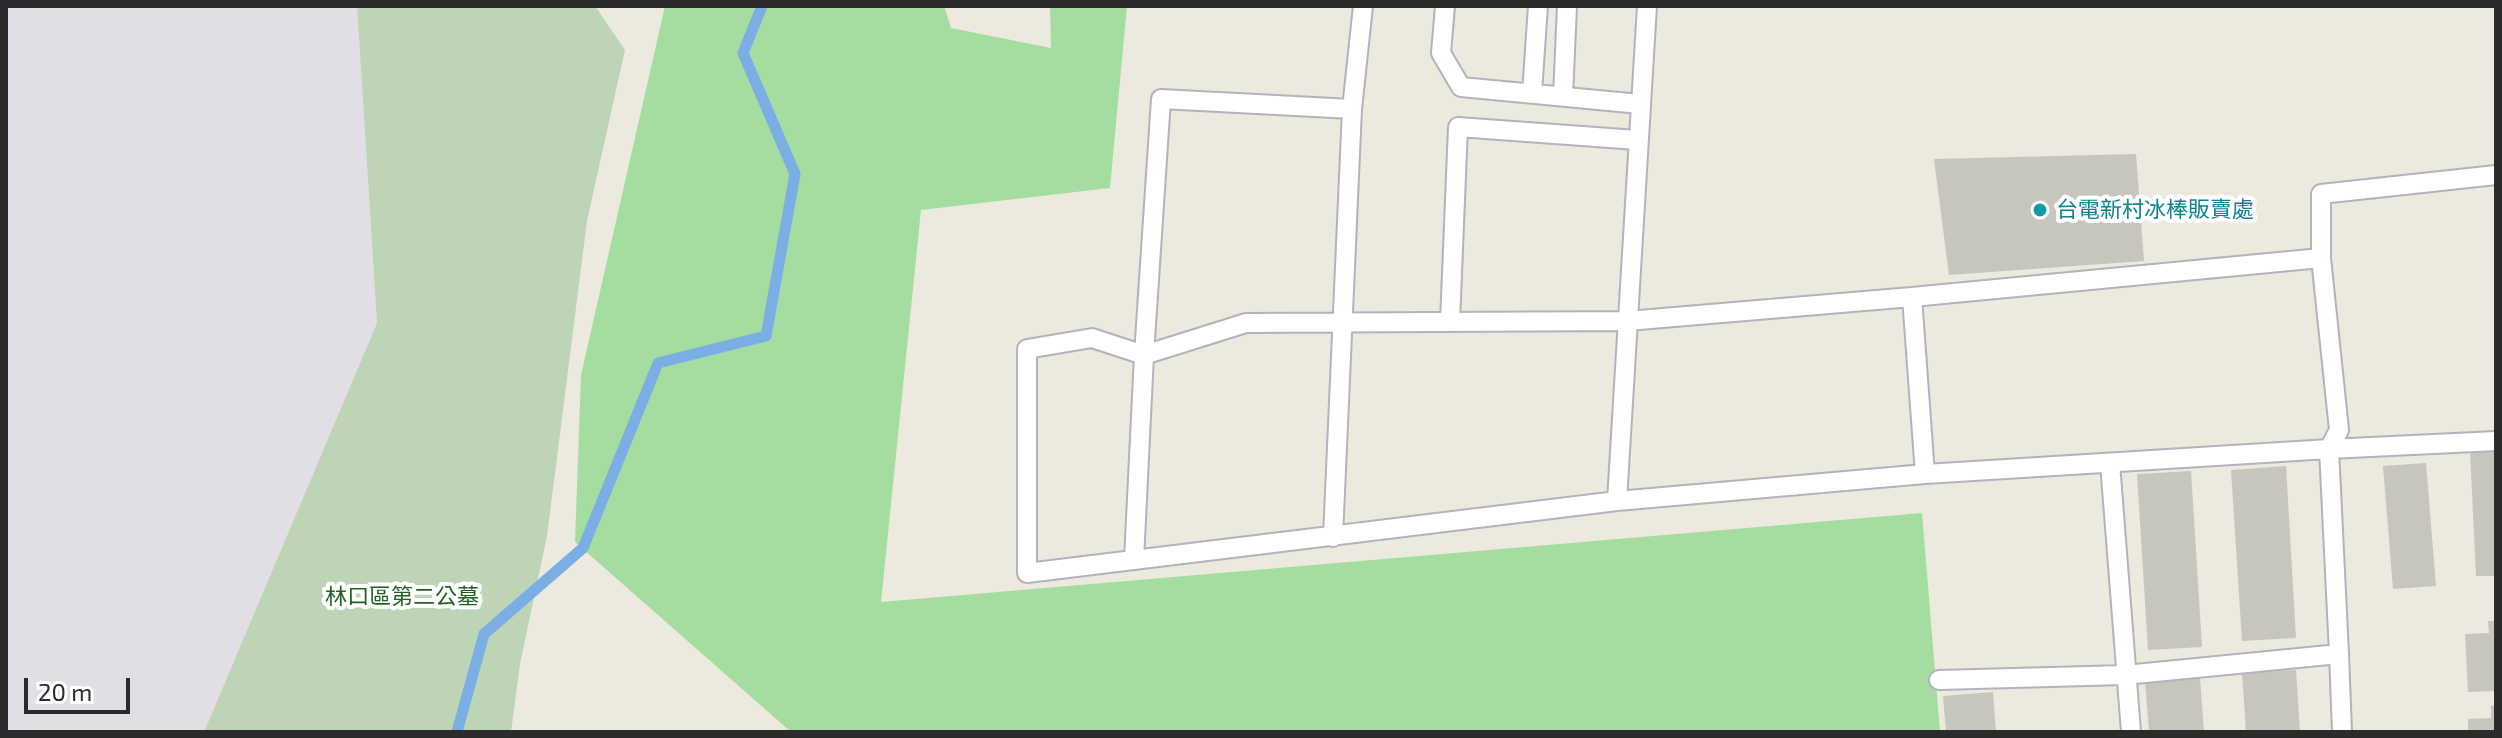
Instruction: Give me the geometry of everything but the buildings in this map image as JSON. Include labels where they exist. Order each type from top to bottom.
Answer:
[{"type":"lane","points":[[1333,537],[1352,109],[1363,6]]},
{"type":"lane","points":[[1445,6],[1441,53],[1461,87],[1640,104]]},
{"type":"lane","points":[[1532,93],[1538,6]]},
{"type":"lane","points":[[1563,96],[1567,6]]},
{"type":"lane","points":[[1617,501],[1647,6]]},
{"type":"lane","points":[[1134,560],[1161,99],[1352,109]]},
{"type":"lane","points":[[1450,322],[1458,127],[1637,140]]},
{"type":"lane","points":[[2342,732],[2329,449],[2339,430],[2321,258],[2321,194],[2496,175]]},
{"type":"lane","points":[[2321,258],[1627,321],[1246,323],[1144,355],[1092,338],[1027,349],[1027,573],[1617,501],[1925,474],[2496,441]]},
{"type":"lane","points":[[1912,297],[1925,474]]},
{"type":"lane","points":[[2110,463],[2131,732]]},
{"type":"lane","points":[[1939,680],[2125,675],[2339,654]]},
{"type":"shaded area","points":[[6,6],[357,6],[377,323],[204,732],[6,732]]},
{"type":"green space","name":"林口區第二公墓","points":[[357,6],[595,6],[625,50],[587,221],[547,536],[520,664],[511,732],[204,732],[377,323]]},
{"type":"green space","points":[[665,6],[944,6],[951,28],[1051,48],[1050,6],[1127,6],[1110,188],[921,210],[881,602],[1922,513],[1940,732],[791,732],[575,542],[581,375]]},
{"type":"waterway","points":[[457,732],[484,634],[583,548],[658,363],[766,336],[795,174],[743,53],[762,6]]},
{"type":"place","name":"台電新村冰棒販賣處","points":[[2040,210]]}]
